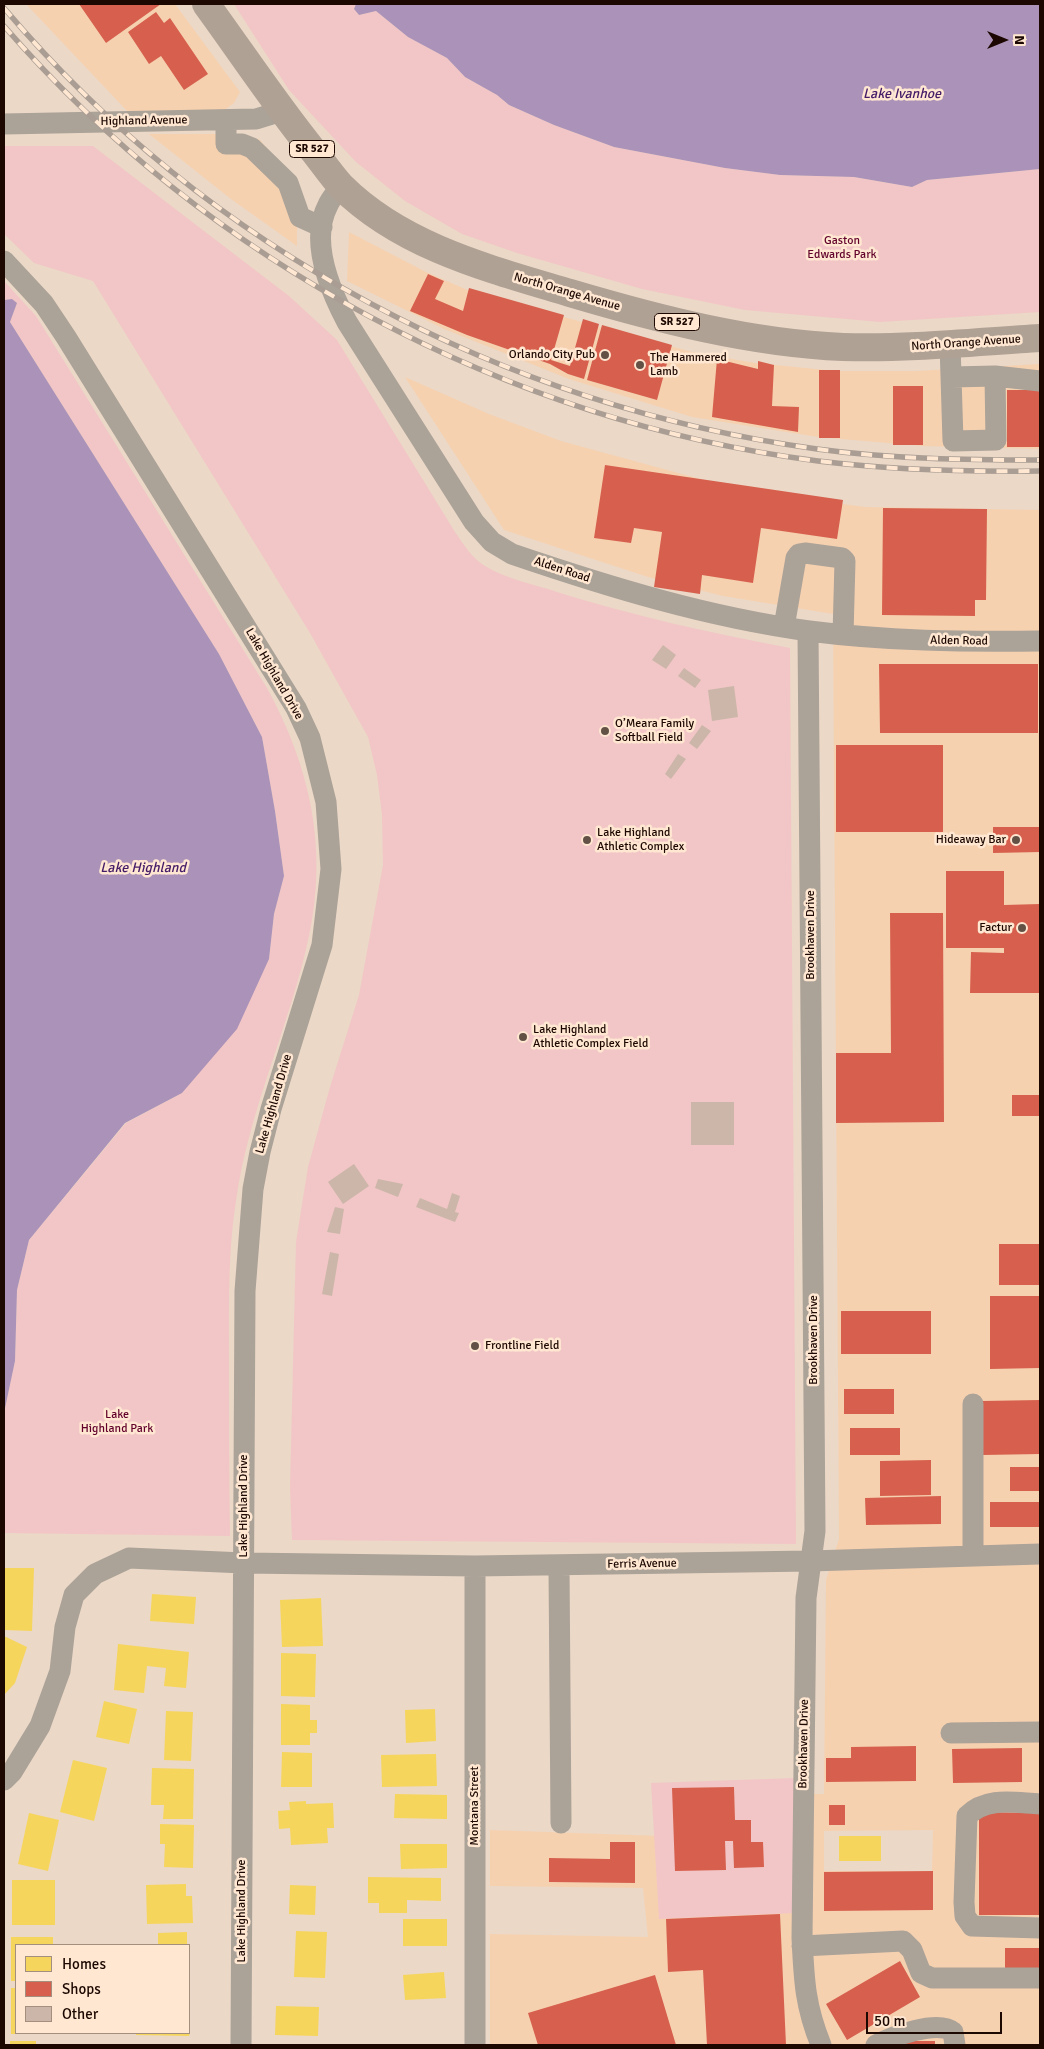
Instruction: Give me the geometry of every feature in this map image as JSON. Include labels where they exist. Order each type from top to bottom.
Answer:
[{"type":"main road","name":"North Orange Avenue","points":[[206,4],[282,112],[341,186],[384,220],[427,244],[476,265],[599,302],[706,329],[785,342],[843,347],[896,347],[1040,338]]},
{"type":"street","name":"Highland Avenue","points":[[4,124],[256,120],[282,112]]},
{"type":"street","points":[[226,120],[226,144],[242,144],[252,148],[288,183],[300,217],[322,227]]},
{"type":"street","name":"Alden Road","points":[[341,186],[327,205],[322,227],[323,260],[334,297],[346,322],[474,522],[492,542],[512,554],[655,600],[784,627],[843,635],[946,642],[1040,641]]},
{"type":"street","name":"Lake Highland Drive","points":[[4,261],[44,304],[66,337],[279,678],[310,738],[326,802],[331,869],[322,945],[271,1109],[252,1189],[245,1291],[241,2045]]},
{"type":"street","points":[[950,344],[952,441],[996,440],[995,376]]},
{"type":"street","points":[[952,377],[995,376],[1040,382]]},
{"type":"street","points":[[784,627],[796,558],[799,554],[805,552],[842,558],[845,561],[843,635]]},
{"type":"street","name":"Brookhaven Drive","points":[[808,631],[815,1531],[806,1598],[802,1946],[803,1983],[810,2019],[821,2045]]},
{"type":"street","points":[[972,1404],[972,1556]]},
{"type":"street","name":"Ferris Avenue","points":[[4,1780],[12,1772],[40,1726],[60,1671],[65,1627],[74,1595],[95,1574],[129,1558],[244,1564],[559,1566],[1040,1554]]},
{"type":"street","name":"Montana Street","points":[[475,1566],[475,2045]]},
{"type":"street","points":[[559,1566],[561,1822]]},
{"type":"street","points":[[951,1733],[1040,1732]]},
{"type":"street","points":[[1040,1804],[988,1802],[975,1808],[967,1816],[964,1902],[965,1916],[972,1926],[1040,1928]]},
{"type":"street","points":[[802,1946],[903,1941],[912,1950],[921,1974],[932,1978],[1040,1978]]},
{"type":"street","points":[[876,2045],[888,2038],[912,2031],[942,2028],[953,2032],[956,2045]]},
{"type":"shaded area","points":[[26,4],[175,4],[240,92],[234,103],[226,109],[215,112],[127,111]]},
{"type":"shaded area","points":[[149,134],[243,134],[260,140],[297,183],[297,246],[231,199]]},
{"type":"shaded area","points":[[349,232],[426,272],[472,292],[692,352],[755,363],[836,371],[916,371],[1040,364],[1040,449],[923,446],[818,437],[692,417],[569,379],[444,329],[347,281]]},
{"type":"shaded area","points":[[405,377],[489,414],[561,441],[704,480],[789,497],[865,507],[1040,510],[1040,2045],[490,2045],[490,1934],[648,1937],[643,1888],[490,1886],[490,1830],[662,1836],[664,1794],[824,1794],[826,1580],[839,1539],[833,614],[723,596],[648,577],[504,530]],"holes":[[[933,1830],[932,1871],[824,1871],[824,1831]]]},
{"type":"green space","name":"Gaston Edwards Park","points":[[234,4],[356,4],[354,9],[359,15],[376,11],[408,37],[447,58],[465,77],[497,95],[509,105],[554,125],[614,147],[725,168],[780,175],[854,177],[912,187],[927,180],[1040,169],[1040,312],[880,322],[745,310],[642,289],[517,253],[462,234],[405,201],[356,162],[289,90]]},
{"type":"green space","name":"Lake Highland Athletic Complex","points":[[4,146],[93,146],[289,296],[337,340],[455,532],[480,563],[493,571],[511,578],[615,609],[702,630],[790,648],[796,1544],[292,1540],[290,1487],[296,1242],[308,1167],[330,1087],[359,995],[383,865],[382,815],[377,775],[368,737],[310,633],[93,281],[34,263],[4,234]]},
{"type":"green space","name":"Lake Highland Park","points":[[4,281],[36,316],[267,688],[294,748],[311,808],[315,839],[316,871],[309,936],[301,969],[250,1133],[233,1220],[229,1296],[230,1536],[4,1533],[4,1413],[15,1361],[17,1290],[29,1240],[126,1123],[182,1093],[269,959],[274,914],[284,876],[262,737],[219,654],[10,322],[17,303],[12,299],[4,300]]},
{"type":"green space","points":[[795,1778],[795,1913],[659,1919],[651,1783]]},
{"type":"water","name":"Lake Ivanhoe","points":[[356,4],[1040,4],[1040,169],[927,180],[912,187],[854,177],[780,175],[725,168],[614,147],[554,125],[509,105],[497,95],[465,77],[447,58],[408,37],[376,11],[359,15],[354,9]]},
{"type":"water","name":"Lake Highland","points":[[12,299],[17,303],[10,322],[219,654],[262,737],[284,876],[274,914],[269,959],[237,1029],[182,1093],[125,1123],[29,1240],[17,1290],[15,1361],[4,1413],[4,300]]},
{"type":"building: Homes","points":[[4,1568],[34,1568],[32,1631],[4,1630]]},
{"type":"building: Homes","points":[[152,1594],[196,1597],[194,1624],[150,1621]]},
{"type":"building: Homes","points":[[321,1598],[323,1646],[282,1647],[280,1600]]},
{"type":"building: Homes","points":[[4,1636],[27,1647],[15,1683],[4,1695]]},
{"type":"building: Homes","points":[[118,1644],[189,1652],[186,1688],[164,1686],[166,1668],[147,1666],[144,1693],[114,1690]]},
{"type":"building: Homes","points":[[281,1653],[316,1654],[315,1697],[281,1696]]},
{"type":"building: Homes","points":[[104,1701],[137,1709],[129,1744],[96,1737]]},
{"type":"building: Homes","points":[[281,1704],[310,1705],[310,1720],[317,1720],[317,1733],[310,1733],[310,1745],[281,1745]]},
{"type":"building: Homes","points":[[435,1709],[436,1741],[406,1743],[405,1710]]},
{"type":"building: Homes","points":[[166,1711],[193,1712],[191,1761],[164,1760]]},
{"type":"building: Homes","points":[[282,1752],[312,1753],[312,1787],[281,1787]]},
{"type":"building: Homes","points":[[436,1754],[437,1786],[382,1787],[381,1755]]},
{"type":"building: Homes","points":[[73,1760],[107,1768],[94,1821],[60,1812]]},
{"type":"building: Homes","points":[[152,1768],[194,1769],[193,1819],[163,1819],[164,1805],[151,1805]]},
{"type":"building: Homes","points":[[395,1794],[447,1795],[447,1819],[394,1818]]},
{"type":"building: Homes","points":[[306,1801],[306,1804],[333,1803],[334,1828],[327,1828],[328,1843],[291,1845],[290,1828],[279,1829],[278,1811],[290,1810],[289,1802]]},
{"type":"building: Homes","points":[[29,1813],[59,1820],[48,1871],[18,1864]]},
{"type":"building: Homes","points":[[160,1824],[194,1825],[193,1868],[164,1867],[165,1844],[160,1844]]},
{"type":"building: Homes","points":[[839,1836],[881,1836],[881,1861],[839,1861]]},
{"type":"building: Homes","points":[[400,1844],[447,1844],[447,1868],[401,1869]]},
{"type":"building: Homes","points":[[368,1877],[441,1878],[441,1901],[407,1900],[407,1913],[379,1913],[379,1903],[368,1903]]},
{"type":"building: Homes","points":[[12,1880],[55,1880],[55,1925],[12,1925]]},
{"type":"building: Homes","points":[[186,1884],[186,1896],[192,1896],[193,1923],[147,1924],[146,1885]]},
{"type":"building: Homes","points":[[290,1885],[316,1886],[315,1915],[289,1914]]},
{"type":"building: Homes","points":[[403,1919],[447,1919],[447,1946],[403,1946]]},
{"type":"building: Homes","points":[[296,1931],[327,1932],[325,1978],[294,1977]]},
{"type":"building: Homes","points":[[187,1932],[187,1944],[158,1944],[158,1933]]},
{"type":"building: Homes","points":[[11,1937],[53,1937],[53,1944],[15,1944],[15,1981],[11,1981]]},
{"type":"building: Homes","points":[[444,1972],[446,1998],[405,2000],[403,1975]]},
{"type":"building: Homes","points":[[11,1988],[15,1988],[15,2034],[11,2034]]},
{"type":"building: Homes","points":[[276,2006],[319,2007],[318,2036],[275,2035]]},
{"type":"building: Homes","points":[[136,2034],[190,2034],[189,2036]]},
{"type":"building: Homes","points":[[10,2041],[36,2041],[36,2045],[10,2045]]},
{"type":"building: Shops","points":[[79,4],[161,4],[106,43]]},
{"type":"building: Shops","points":[[156,12],[164,23],[170,18],[208,74],[184,90],[161,56],[149,64],[128,32]]},
{"type":"building: Shops","points":[[428,274],[444,281],[435,299],[463,311],[469,288],[564,315],[551,360],[570,366],[583,319],[599,324],[584,379],[568,374],[550,364],[467,335],[410,311]]},
{"type":"building: Shops","name":"The Hammered Lamb","points":[[602,325],[672,345],[657,400],[587,380]]},
{"type":"building: Shops","points":[[717,359],[758,369],[758,361],[774,365],[772,406],[799,407],[798,432],[712,417]]},
{"type":"building: Shops","points":[[819,370],[840,370],[840,438],[819,438]]},
{"type":"building: Shops","points":[[893,386],[923,386],[923,445],[893,445]]},
{"type":"building: Shops","points":[[1007,390],[1040,390],[1040,447],[1007,447]]},
{"type":"building: Shops","points":[[605,465],[843,500],[837,539],[761,528],[753,583],[702,575],[700,594],[654,587],[662,532],[634,528],[631,543],[594,538]]},
{"type":"building: Shops","points":[[883,508],[987,509],[986,600],[975,600],[975,616],[882,615]]},
{"type":"building: Shops","points":[[879,664],[1038,664],[1038,733],[880,733]]},
{"type":"building: Shops","points":[[836,745],[943,745],[943,832],[836,832]]},
{"type":"building: Shops","name":"Hideaway Bar","points":[[993,827],[1040,827],[1040,852],[993,853]]},
{"type":"building: Shops","points":[[946,871],[1004,871],[1004,905],[1040,904],[1040,993],[970,993],[971,952],[1004,953],[1004,948],[946,948]]},
{"type":"building: Shops","points":[[890,913],[943,913],[944,1122],[836,1123],[836,1053],[891,1053]]},
{"type":"building: Shops","points":[[1012,1095],[1040,1095],[1040,1116],[1012,1116]]},
{"type":"building: Shops","points":[[999,1244],[1040,1244],[1040,1285],[999,1285]]},
{"type":"building: Shops","points":[[990,1296],[1040,1296],[1040,1368],[990,1369]]},
{"type":"building: Shops","points":[[841,1311],[931,1311],[931,1354],[841,1354]]},
{"type":"building: Shops","points":[[844,1389],[894,1389],[894,1414],[844,1414]]},
{"type":"building: Shops","points":[[1040,1400],[1040,1454],[983,1455],[982,1401]]},
{"type":"building: Shops","points":[[850,1428],[900,1428],[900,1455],[850,1455]]},
{"type":"building: Shops","points":[[931,1460],[931,1495],[880,1496],[880,1461]]},
{"type":"building: Shops","points":[[1010,1467],[1040,1467],[1040,1491],[1010,1491]]},
{"type":"building: Shops","points":[[941,1496],[941,1524],[866,1525],[865,1498]]},
{"type":"building: Shops","points":[[990,1502],[1040,1502],[1040,1527],[990,1527]]},
{"type":"building: Shops","points":[[916,1746],[916,1781],[826,1782],[826,1758],[851,1758],[851,1747]]},
{"type":"building: Shops","points":[[1022,1748],[1022,1782],[953,1783],[952,1749]]},
{"type":"building: Shops","points":[[734,1787],[735,1820],[751,1820],[751,1842],[763,1842],[764,1867],[734,1868],[733,1841],[725,1841],[726,1870],[675,1871],[672,1788]]},
{"type":"building: Shops","points":[[829,1805],[845,1805],[845,1825],[829,1825]]},
{"type":"building: Shops","points":[[979,1812],[1040,1813],[1040,1915],[979,1915]]},
{"type":"building: Shops","points":[[610,1842],[635,1842],[635,1883],[549,1882],[549,1858],[610,1859]]},
{"type":"building: Shops","points":[[933,1871],[933,1910],[824,1911],[824,1872]]},
{"type":"building: Shops","points":[[780,1914],[786,2045],[707,2045],[703,1970],[668,1972],[666,1919]]},
{"type":"building: Shops","points":[[1005,1948],[1040,1948],[1040,1970],[1005,1969]]},
{"type":"building: Shops","points":[[900,1961],[920,1997],[847,2040],[826,2004]]},
{"type":"building: Shops","points":[[655,1975],[676,2045],[538,2045],[528,2013]]},
{"type":"building: Shops","points":[[898,2041],[935,2041],[935,2045],[898,2045]]},
{"type":"building: Other","points":[[663,645],[676,655],[666,669],[652,660]]},
{"type":"building: Other","points":[[684,668],[701,680],[695,688],[678,676]]},
{"type":"building: Other","points":[[734,686],[738,717],[712,721],[708,690]]},
{"type":"building: Other","points":[[702,725],[711,731],[697,749],[689,743]]},
{"type":"building: Other","points":[[678,754],[686,759],[671,779],[665,774]]},
{"type":"building: Other","points":[[691,1102],[734,1102],[734,1145],[691,1145]]},
{"type":"building: Other","points":[[354,1164],[369,1186],[343,1204],[328,1182]]},
{"type":"building: Other","points":[[378,1179],[403,1184],[398,1197],[375,1188]]},
{"type":"building: Other","points":[[452,1193],[460,1196],[455,1212],[459,1213],[455,1222],[416,1207],[420,1198],[447,1209]]},
{"type":"building: Other","points":[[335,1207],[344,1209],[340,1234],[327,1232]]},
{"type":"building: Other","points":[[330,1252],[339,1254],[332,1296],[322,1294]]},
{"type":"railway","points":[[4,8],[85,95],[173,173],[269,243],[370,303],[476,354],[587,396],[701,428],[817,449],[873,455],[984,460],[1040,460]]},
{"type":"railway","points":[[4,26],[85,111],[174,188],[270,257],[371,317],[478,368],[588,409],[702,441],[846,464],[929,470],[1040,471]]},
{"type":"place","name":"Orlando City Pub","points":[[605,355]]},
{"type":"place","name":"The Hammered Lamb","points":[[640,365]]},
{"type":"place","name":"O’Meara Family Softball Field","points":[[605,731]]},
{"type":"place","name":"Lake Highland Athletic Complex","points":[[587,840]]},
{"type":"place","name":"Hideaway Bar","points":[[1016,840]]},
{"type":"place","name":"Factur","points":[[1022,928]]},
{"type":"place","name":"Lake Highland Athletic Complex Field","points":[[523,1037]]},
{"type":"place","name":"Frontline Field","points":[[475,1346]]}]
